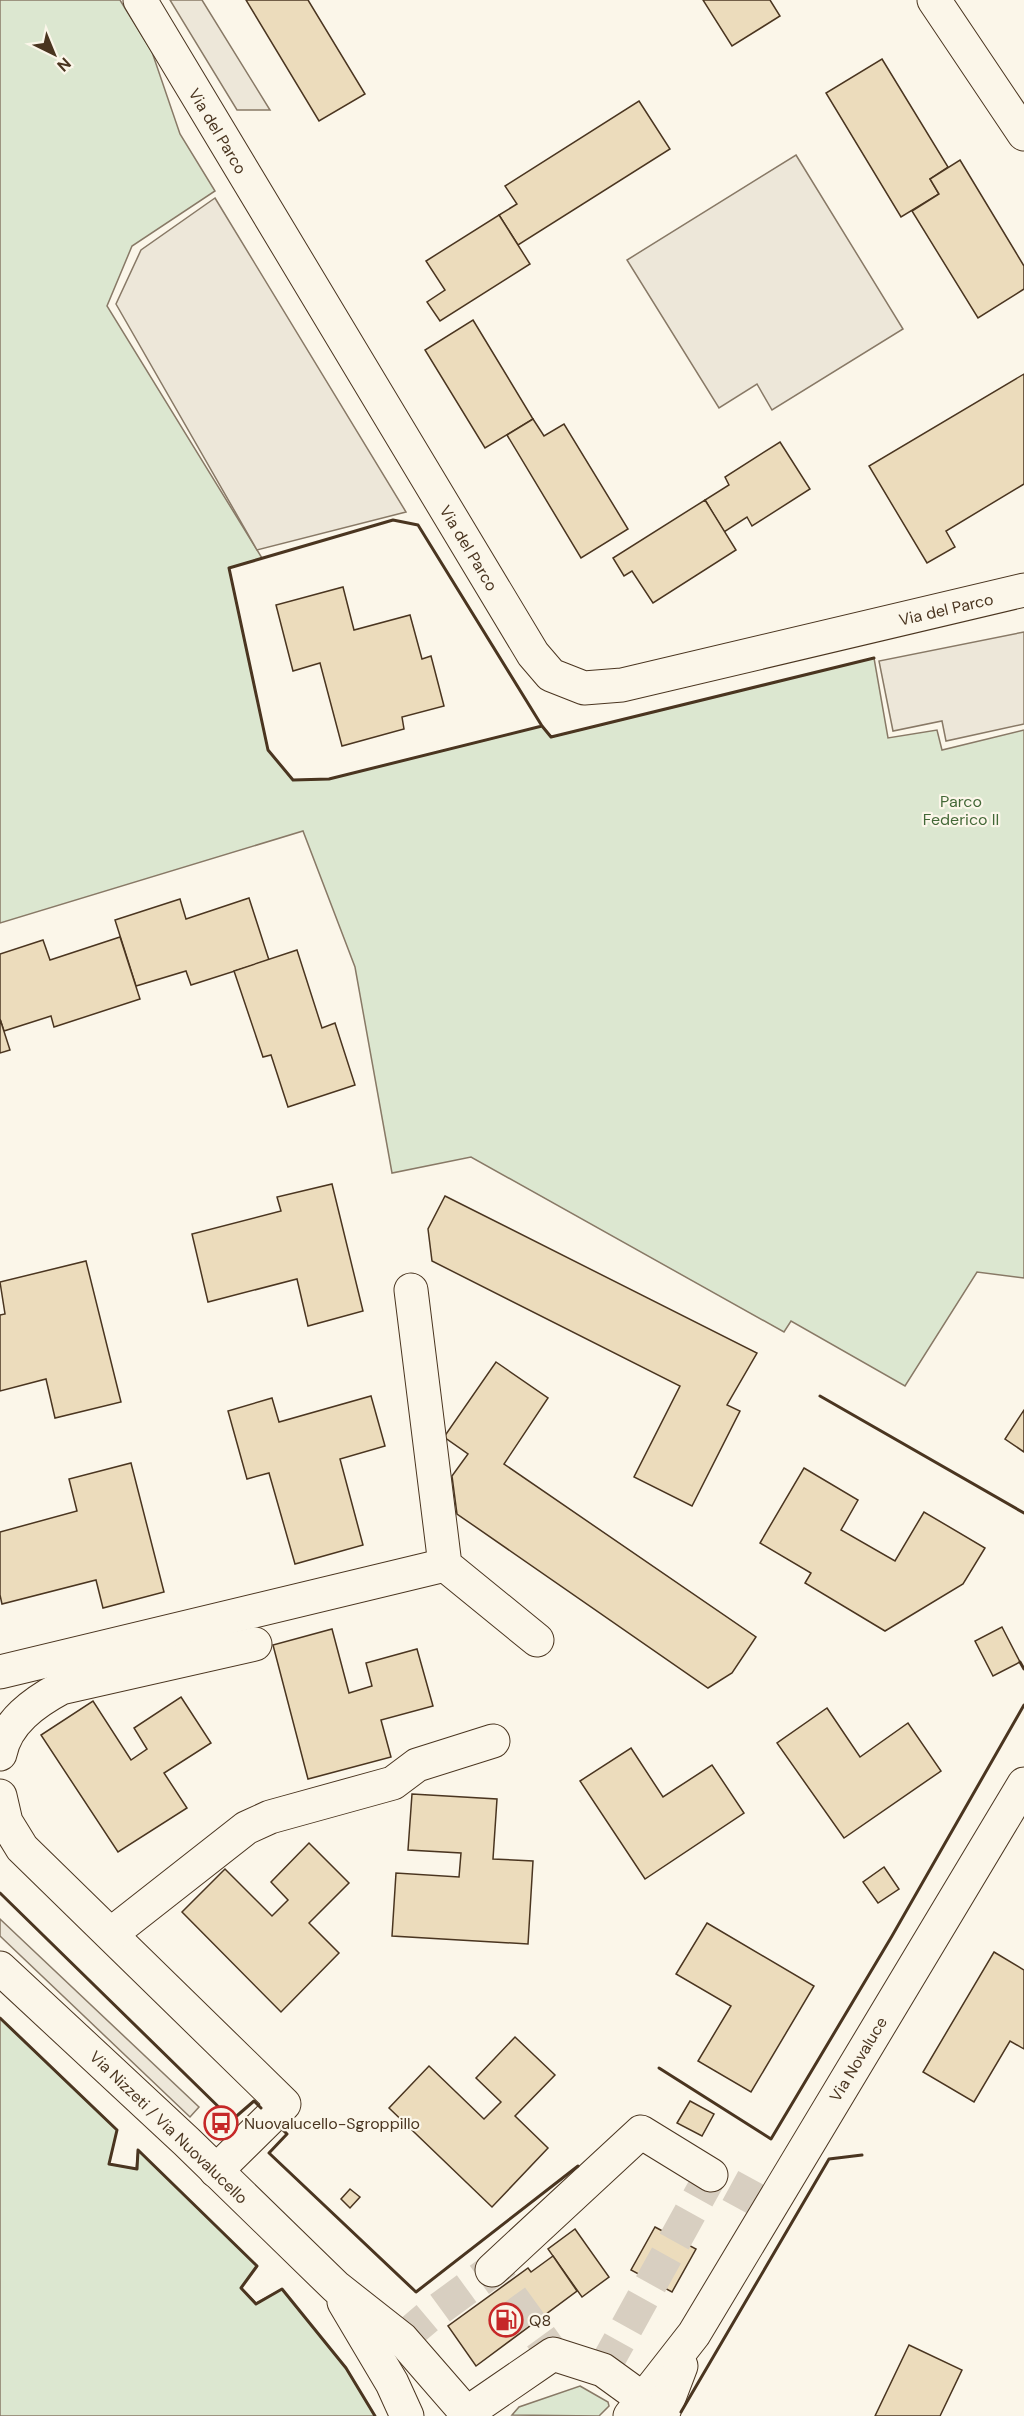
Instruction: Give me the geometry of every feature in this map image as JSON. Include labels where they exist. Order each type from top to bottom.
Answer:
[{"type":"main road","name":"Via del Parco","points":[[140,0],[533,654],[551,675],[584,688],[622,685],[1024,590]]},
{"type":"main road","points":[[934,0],[1024,134]]},
{"type":"main road","points":[[411,1290],[445,1565],[537,1640]]},
{"type":"main road","points":[[0,1672],[445,1565]]},
{"type":"main road","points":[[0,1754],[11,1728],[34,1703],[62,1688],[255,1644]]},
{"type":"main road","points":[[111,1934],[246,1828],[270,1817],[393,1783],[417,1765],[493,1742]]},
{"type":"main road","name":"Via Novaluce","points":[[645,2410],[694,2334],[1024,1784]]},
{"type":"main road","points":[[0,1796],[6,1822],[22,1848],[284,2104],[216,2172]]},
{"type":"main road","name":"Via Nizzeti / Via Nuovalucello","points":[[0,1968],[336,2288]]},
{"type":"main road","points":[[492,2270],[641,2132],[711,2175]]},
{"type":"main road","points":[[336,2288],[402,2339],[468,2415],[552,2354],[603,2370],[645,2410]]},
{"type":"main road","points":[[336,2288],[392,2383],[407,2416]]},
{"type":"green space","name":"Parco Federico II","points":[[0,0],[120,0],[152,52],[180,134],[215,191],[132,246],[107,306],[262,558],[229,568],[268,750],[293,780],[329,779],[542,726],[552,737],[874,658],[888,738],[937,730],[942,750],[1024,730],[1024,1278],[977,1272],[905,1386],[791,1321],[784,1332],[471,1157],[392,1173],[355,967],[303,831],[0,923]]},
{"type":"green space","points":[[0,2018],[117,2130],[109,2164],[136,2169],[138,2150],[257,2266],[241,2288],[256,2303],[282,2289],[346,2368],[375,2416],[0,2416]]},
{"type":"green space","points":[[580,2386],[608,2402],[609,2406],[599,2416],[512,2415],[519,2407]]},
{"type":"shaded area","points":[[170,0],[202,0],[270,110],[237,110]]},
{"type":"shaded area","points":[[796,155],[903,329],[772,410],[757,384],[719,408],[627,260]]},
{"type":"shaded area","points":[[215,198],[406,512],[257,550],[116,304],[141,250]]},
{"type":"shaded area","points":[[1024,632],[1024,724],[946,741],[942,721],[893,731],[879,661]]},
{"type":"shaded area","points":[[0,1919],[199,2107],[190,2117],[0,1936]]},
{"type":"building","points":[[246,0],[308,0],[365,94],[319,121]]},
{"type":"building","points":[[703,0],[770,0],[780,16],[732,46]]},
{"type":"building","points":[[882,59],[948,167],[930,179],[939,194],[901,217],[826,93]]},
{"type":"building","points":[[639,101],[670,149],[518,245],[499,215],[517,204],[505,186]]},
{"type":"building","points":[[960,160],[1024,266],[1024,289],[978,318],[912,211],[939,194],[930,179]]},
{"type":"building","points":[[499,215],[530,264],[440,321],[427,302],[445,290],[426,261]]},
{"type":"building","points":[[473,320],[533,419],[485,448],[425,350]]},
{"type":"building","points":[[1024,374],[1024,484],[946,531],[955,547],[927,563],[869,466]]},
{"type":"building","points":[[533,419],[544,436],[564,424],[628,529],[581,558],[507,435]]},
{"type":"building","points":[[780,442],[810,489],[752,526],[747,517],[724,532],[705,500],[729,485],[725,477]]},
{"type":"building","points":[[705,500],[736,550],[653,603],[632,571],[624,576],[613,558]]},
{"type":"building","points":[[343,587],[354,630],[410,615],[422,659],[431,656],[444,706],[402,717],[404,729],[342,746],[320,663],[293,671],[276,605]]},
{"type":"building","points":[[249,898],[269,960],[191,985],[186,971],[136,986],[115,920],[180,899],[186,919]]},
{"type":"building","points":[[120,937],[140,999],[54,1027],[51,1016],[4,1031],[0,1019],[0,954],[43,940],[50,960]]},
{"type":"building","points":[[297,950],[322,1028],[335,1023],[355,1085],[288,1107],[271,1055],[263,1057],[234,971]]},
{"type":"building","points":[[0,1019],[10,1050],[0,1053]]},
{"type":"building","points":[[332,1184],[363,1311],[308,1326],[297,1279],[208,1302],[192,1234],[281,1211],[277,1197]]},
{"type":"building","points":[[445,1196],[757,1353],[727,1405],[740,1411],[692,1506],[634,1477],[680,1386],[432,1261],[428,1229]]},
{"type":"building","points":[[86,1261],[121,1402],[55,1418],[46,1379],[0,1391],[0,1315],[5,1314],[0,1282]]},
{"type":"building","points":[[496,1362],[548,1398],[504,1464],[756,1637],[732,1673],[708,1688],[457,1514],[452,1476],[468,1454],[444,1437]]},
{"type":"building","points":[[371,1396],[385,1446],[340,1459],[363,1545],[295,1564],[269,1473],[247,1479],[228,1411],[272,1398],[279,1422]]},
{"type":"building","points":[[1024,1410],[1024,1452],[1005,1439]]},
{"type":"building","points":[[131,1463],[164,1592],[103,1608],[96,1580],[2,1604],[0,1532],[77,1511],[69,1479]]},
{"type":"building","points":[[804,1468],[858,1500],[841,1530],[895,1561],[924,1512],[985,1548],[963,1584],[885,1631],[805,1583],[811,1573],[760,1543]]},
{"type":"building","points":[[1002,1627],[1020,1662],[993,1676],[975,1641]]},
{"type":"building","points":[[332,1629],[349,1693],[372,1686],[366,1663],[417,1649],[433,1706],[381,1720],[391,1757],[308,1779],[273,1645]]},
{"type":"building","points":[[181,1697],[211,1743],[164,1773],[187,1808],[118,1852],[41,1735],[93,1701],[131,1760],[147,1749],[134,1728]]},
{"type":"building","points":[[827,1708],[860,1757],[908,1723],[941,1771],[844,1838],[777,1743]]},
{"type":"building","points":[[631,1748],[663,1797],[712,1765],[744,1813],[645,1879],[580,1781]]},
{"type":"building","points":[[412,1794],[497,1799],[493,1859],[533,1861],[528,1944],[392,1936],[396,1873],[459,1877],[461,1853],[408,1850]]},
{"type":"building","points":[[309,1843],[349,1883],[309,1923],[339,1953],[281,2012],[182,1912],[225,1869],[272,1916],[288,1900],[271,1882]]},
{"type":"building","points":[[884,1867],[899,1889],[878,1903],[863,1882]]},
{"type":"building","points":[[707,1923],[814,1986],[751,2092],[698,2061],[731,2006],[676,1974]]},
{"type":"building","points":[[994,1952],[1024,1970],[1024,2049],[1010,2041],[974,2102],[923,2072]]},
{"type":"building","points":[[515,2037],[555,2075],[515,2116],[548,2148],[492,2207],[389,2108],[429,2066],[484,2119],[501,2102],[476,2078]]},
{"type":"building","points":[[690,2101],[714,2114],[702,2136],[677,2123]]},
{"type":"building","points":[[350,2189],[360,2197],[350,2208],[341,2199]]},
{"type":"building","points":[[655,2227],[696,2249],[672,2292],[631,2270]]},
{"type":"building","points":[[575,2229],[609,2277],[582,2297],[548,2249]]},
{"type":"building","points":[[553,2256],[577,2291],[476,2366],[448,2326],[528,2268],[531,2272]]},
{"type":"building","points":[[909,2345],[962,2370],[940,2416],[875,2416]]},
{"type":"tunnel","points":[[603,2370],[711,2175],[770,2207]]},
{"type":"tunnel","points":[[402,2339],[492,2270],[553,2354]]},
{"type":"wall","points":[[542,726],[329,779],[293,780],[268,750],[229,568],[393,520],[418,525],[551,737],[874,658]]},
{"type":"wall","points":[[820,1396],[1024,1513]]},
{"type":"wall","points":[[1020,1662],[1024,1669]]},
{"type":"wall","points":[[659,2068],[771,2139],[892,1936],[1024,1705]]},
{"type":"wall","points":[[0,1893],[232,2120],[254,2101],[261,2108]]},
{"type":"wall","points":[[0,2018],[117,2130],[109,2164],[137,2169],[138,2150],[257,2266],[241,2288],[256,2304],[282,2289],[346,2368],[375,2416]]},
{"type":"wall","points":[[278,2125],[287,2134],[269,2153],[416,2292],[578,2166]]},
{"type":"wall","points":[[681,2412],[829,2159],[862,2155]]},
{"type":"place","name":"Nuovalucello-Sgroppillo","points":[[221,2123]]},
{"type":"place","name":"Q8","points":[[506,2320]]}]
